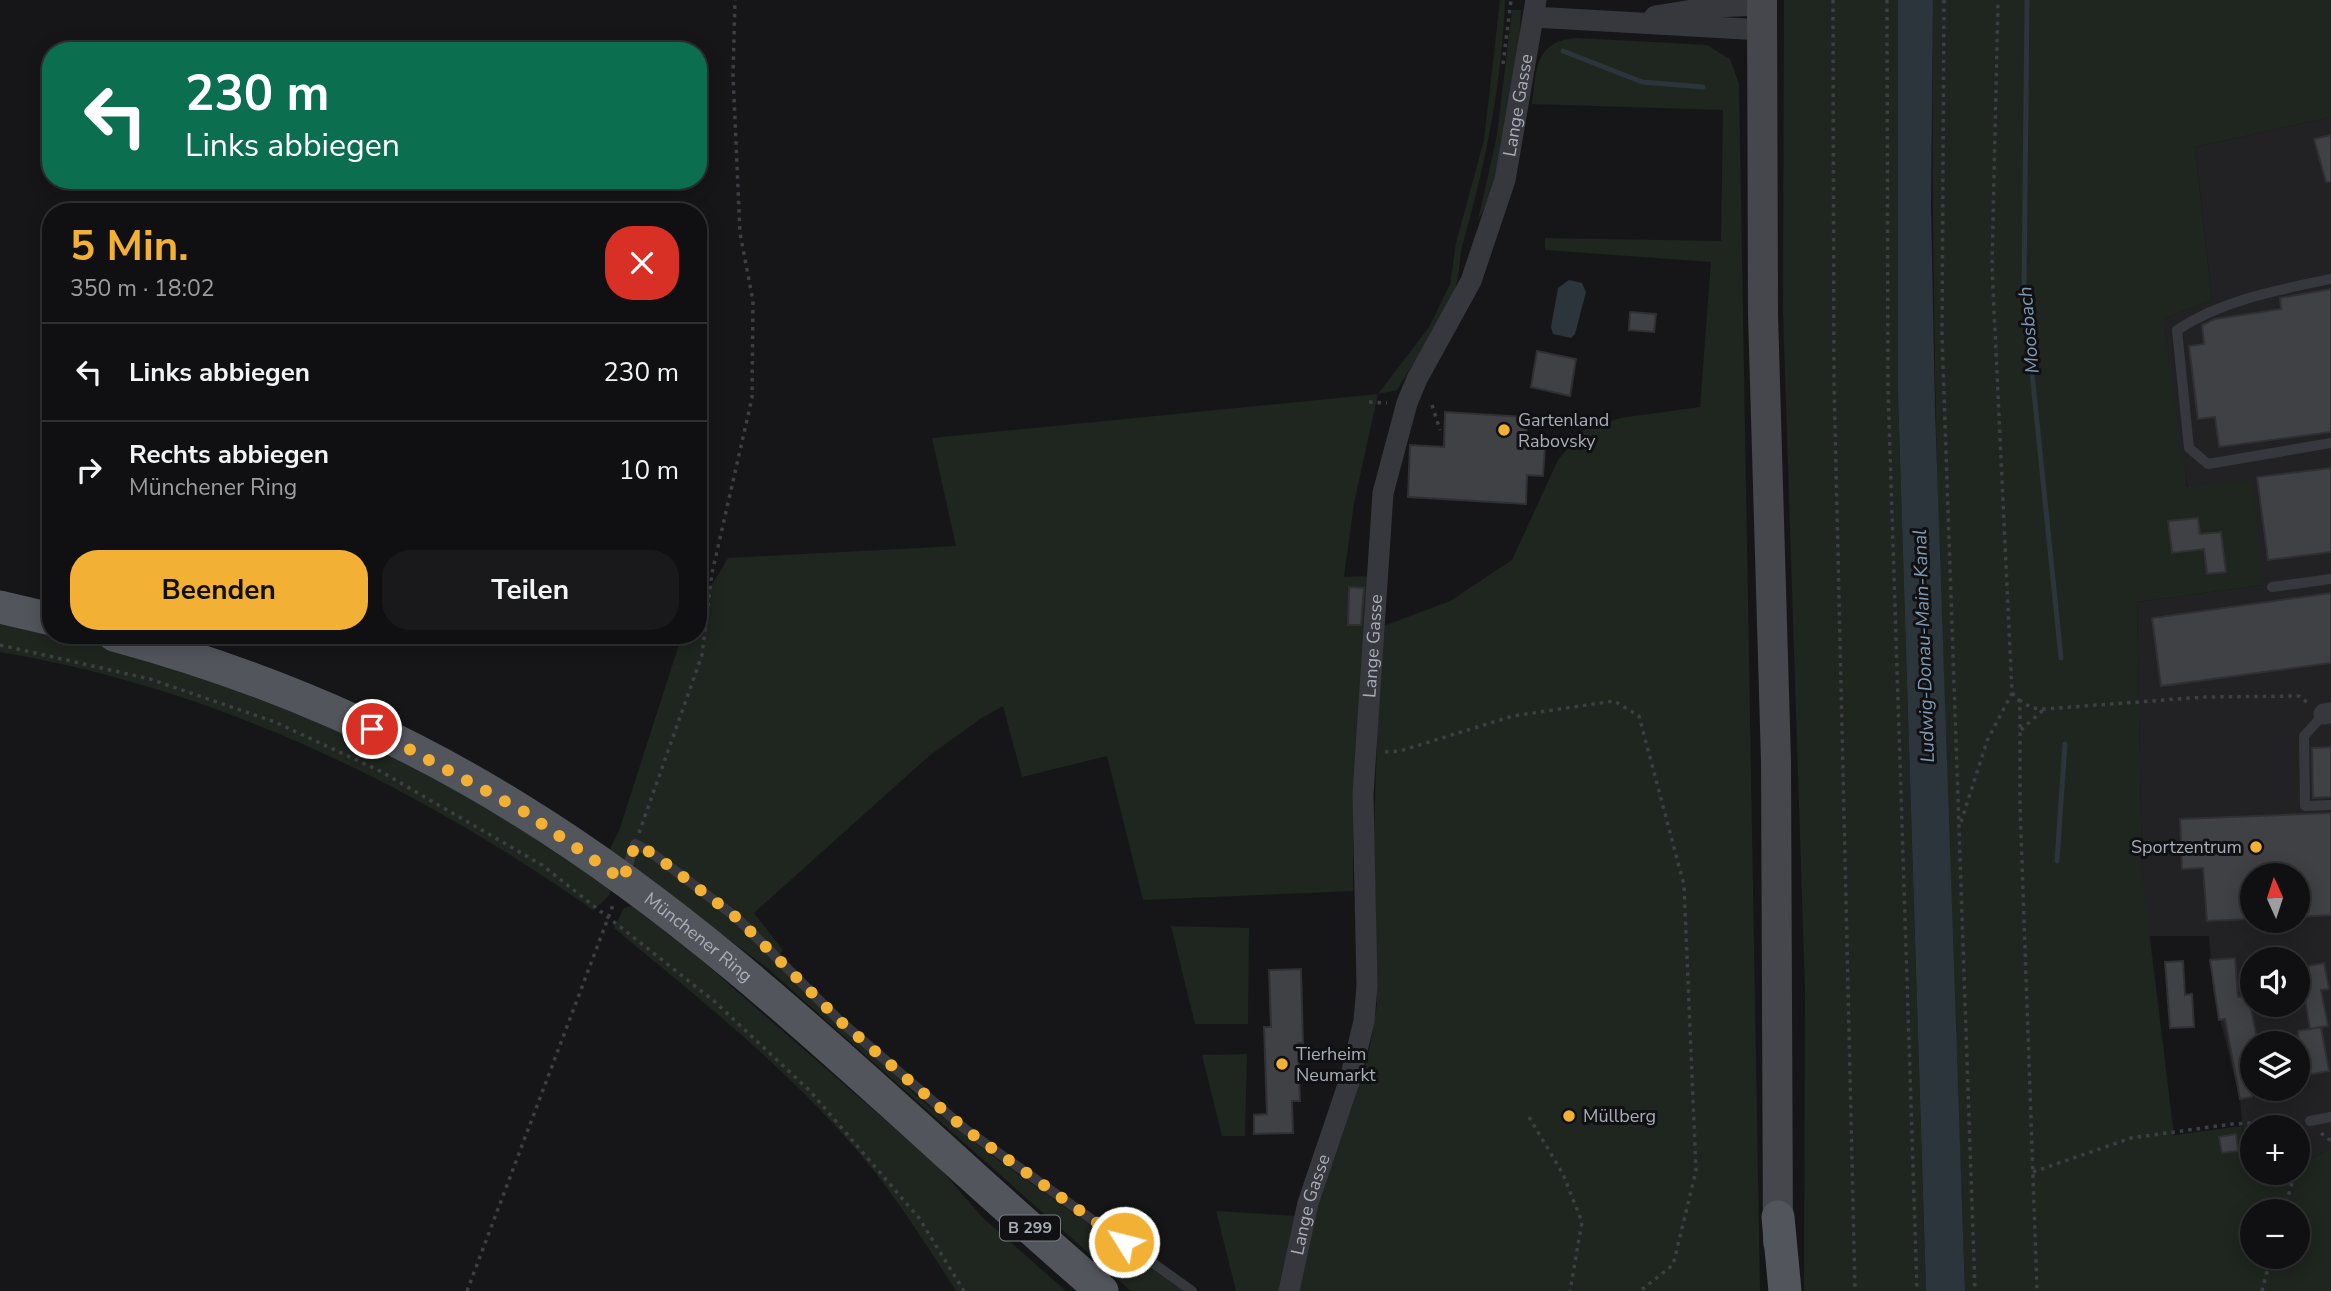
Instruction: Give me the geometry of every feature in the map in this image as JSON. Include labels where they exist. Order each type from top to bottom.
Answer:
[{"type":"main road","points":[[1762,12],[1763,314],[1776,761],[1779,1291]]},
{"type":"main road","points":[[0,599],[42,616]]},
{"type":"main road","points":[[0,607],[42,616]]},
{"type":"main road","name":"Münchener Ring","points":[[143,644],[232,672],[351,719],[523,811],[684,926],[820,1041],[1102,1291]]},
{"type":"main road","points":[[1777,1217],[1785,1291]]},
{"type":"street","name":"Lange Gasse","points":[[1289,1291],[1308,1203],[1350,1079],[1364,1021],[1367,986],[1362,840],[1365,753],[1380,519],[1388,470],[1400,425],[1417,379],[1471,281],[1492,225],[1512,148],[1535,8],[1626,23],[1690,10],[1762,12]]},
{"type":"lane","points":[[2331,279],[2278,290],[2204,312],[2177,330],[2189,447],[2208,464],[2331,443]]},
{"type":"lane","points":[[2272,587],[2331,579]]},
{"type":"lane","points":[[2328,713],[2304,736],[2303,783],[2305,806],[2331,805]]},
{"type":"lane","points":[[623,880],[635,845],[652,853],[737,918],[839,1020],[965,1129],[1192,1291]]},
{"type":"lane","points":[[2310,1121],[2331,1117]]},
{"type":"path","points":[[707,614],[712,573],[752,398],[753,300],[740,233],[733,75],[735,0]]},
{"type":"path","points":[[1503,68],[1511,0]]},
{"type":"path","points":[[1833,0],[1834,382],[1855,1291]]},
{"type":"path","points":[[1886,0],[1888,389],[1917,1291]]},
{"type":"path","points":[[1944,0],[1942,336],[1975,1291]]},
{"type":"path","points":[[1959,828],[1987,741],[2012,693],[1992,267],[1998,0]]},
{"type":"path","points":[[1432,405],[1440,430]]},
{"type":"path","points":[[635,845],[702,655],[703,644]]},
{"type":"path","points":[[0,645],[150,678],[275,722],[380,771],[542,864],[714,1002],[810,1091],[919,1218],[964,1291]]},
{"type":"path","points":[[2012,693],[2032,708],[2045,709],[2204,697],[2299,696]]},
{"type":"path","points":[[2019,700],[2020,805],[2037,1291]]},
{"type":"path","points":[[1365,753],[1400,751],[1513,716],[1614,701],[1639,716],[1684,885],[1696,1171],[1673,1265],[1640,1291]]},
{"type":"path","points":[[2021,730],[2045,709]]},
{"type":"path","points":[[467,1291],[623,880]]},
{"type":"path","points":[[1529,1117],[1563,1174],[1582,1222],[1570,1291]]},
{"type":"path","points":[[2033,1172],[2131,1138],[2240,1124]]},
{"type":"path","points":[[2262,1291],[2268,1269]]},
{"type":"shaded area","points":[[1500,0],[1505,0],[1491,125],[1462,247],[1457,284],[1436,328],[1397,390],[1378,394],[1429,327],[1450,284],[1456,243],[1484,140]]},
{"type":"shaded area","points":[[1784,0],[1898,0],[1898,395],[1926,1291],[1804,1291],[1805,990],[1783,313]]},
{"type":"shaded area","points":[[1933,0],[2331,0],[2331,117],[2195,147],[2212,300],[2163,319],[2187,487],[2253,481],[2263,585],[2137,602],[2142,873],[2174,1135],[2240,1126],[2240,1185],[2310,1185],[2310,1159],[2331,1148],[2331,1291],[1965,1291],[1942,646],[1934,323]]},
{"type":"shaded area","points":[[1512,10],[1521,10],[1510,119],[1497,176],[1489,200],[1478,220],[1497,135]]},
{"type":"shaded area","points":[[1577,38],[1707,45],[1730,59],[1739,84],[1760,1291],[1296,1291],[1314,1209],[1367,1061],[1377,1005],[1374,830],[1381,627],[1450,601],[1512,560],[1558,460],[1582,431],[1620,418],[1700,407],[1711,262],[1545,250],[1545,238],[1721,241],[1723,110],[1532,104],[1537,69],[1545,51],[1563,40]]},
{"type":"shaded area","points":[[2331,117],[2331,1148],[2310,1159],[2310,1115],[2241,1115],[2240,1101],[2310,1101],[2310,1031],[2240,1031],[2240,1099],[2213,991],[2209,936],[2148,936],[2142,873],[2137,602],[2263,585],[2188,488],[2181,452],[2163,319],[2212,300],[2195,147]]},
{"type":"shaded area","points":[[1378,394],[1354,503],[1344,577],[1368,576],[1353,822],[1353,891],[1143,900],[1107,756],[1022,777],[1003,706],[980,719],[929,756],[754,913],[783,950],[773,961],[920,1099],[987,1152],[1183,1291],[1131,1291],[766,967],[609,851],[619,831],[679,644],[707,644],[707,592],[728,558],[956,546],[932,438]]},
{"type":"shaded area","points":[[0,623],[42,632],[42,644],[94,644],[183,669],[371,743],[512,822],[612,888],[608,897],[593,910],[456,822],[311,748],[236,716],[159,690],[80,668],[0,652]]},
{"type":"shaded area","points":[[632,906],[693,953],[938,1166],[981,1216],[1066,1291],[956,1291],[889,1191],[837,1127],[745,1038],[614,928],[624,908]]},
{"type":"shaded area","points":[[1171,926],[1249,928],[1248,1024],[1195,1024]]},
{"type":"shaded area","points":[[1247,1054],[1245,1136],[1222,1136],[1202,1055]]},
{"type":"shaded area","points":[[1216,1211],[1297,1216],[1282,1291],[1236,1291]]},
{"type":"water","name":"Ludwig-Donau-Main-Kanal","points":[[1898,0],[1933,0],[1931,207],[1935,408],[1965,1291],[1926,1291],[1898,395]]},
{"type":"water","points":[[1569,280],[1582,283],[1586,292],[1575,334],[1571,338],[1553,334],[1551,327],[1558,288]]},
{"type":"building","points":[[2331,135],[2331,182],[2326,182],[2314,139]]},
{"type":"building","points":[[2331,289],[2331,432],[2219,447],[2215,417],[2198,419],[2189,346],[2204,344],[2202,325],[2215,319],[2281,309],[2280,298]]},
{"type":"building","points":[[1630,312],[1656,314],[1654,332],[1629,330]]},
{"type":"building","points":[[1537,351],[1576,359],[1570,396],[1531,387]]},
{"type":"building","points":[[1445,412],[1527,417],[1526,446],[1545,447],[1543,476],[1527,475],[1526,504],[1408,497],[1410,445],[1444,447]]},
{"type":"building","points":[[2331,468],[2331,552],[2268,560],[2257,477]]},
{"type":"building","points":[[2198,518],[2200,534],[2221,532],[2226,572],[2207,574],[2204,549],[2172,553],[2168,521]]},
{"type":"building","points":[[1349,587],[1364,588],[1361,625],[1348,625]]},
{"type":"building","points":[[2331,593],[2331,663],[2161,686],[2152,618]]},
{"type":"building","points":[[2331,747],[2331,797],[2313,798],[2312,748]]},
{"type":"building","name":"Sportzentrum","points":[[2331,813],[2331,915],[2310,916],[2310,863],[2240,863],[2240,920],[2207,921],[2203,868],[2182,869],[2180,819]]},
{"type":"building","points":[[2235,958],[2240,1017],[2253,1017],[2256,1031],[2240,1031],[2240,1099],[2225,1019],[2219,1020],[2210,960]]},
{"type":"building","points":[[2183,961],[2185,995],[2192,994],[2194,1027],[2170,1028],[2165,962]]},
{"type":"building","points":[[2324,963],[2329,989],[2321,990],[2328,1026],[2310,1029],[2308,1017],[2310,966]]},
{"type":"building","name":"Tierheim Neumarkt","points":[[1301,969],[1303,1043],[1298,1043],[1300,1101],[1292,1101],[1293,1133],[1254,1134],[1254,1115],[1267,1114],[1264,1027],[1271,1027],[1269,970]]},
{"type":"building","points":[[2321,1027],[2329,1071],[2310,1074],[2310,1031],[2298,1031]]},
{"type":"building","points":[[2236,1134],[2238,1151],[2222,1153],[2219,1137]]},
{"type":"waterway","name":"Moosbach","points":[[2027,0],[2024,294],[2061,658]]},
{"type":"waterway","points":[[1563,51],[1642,82],[1703,87]]},
{"type":"waterway","name":"Moosbach","points":[[2057,861],[2065,744]]},
{"type":"place","name":"Gartenland Rabovsky","points":[[1504,430]]},
{"type":"place","name":"Sportzentrum","points":[[2256,847]]},
{"type":"place","name":"Tierheim Neumarkt","points":[[1282,1064]]},
{"type":"place","name":"Müllberg","points":[[1569,1116]]},
{"type":"route","points":[[372,729],[523,811],[623,880],[635,845],[652,853],[737,918],[839,1020],[965,1129],[1124,1242]]}]
